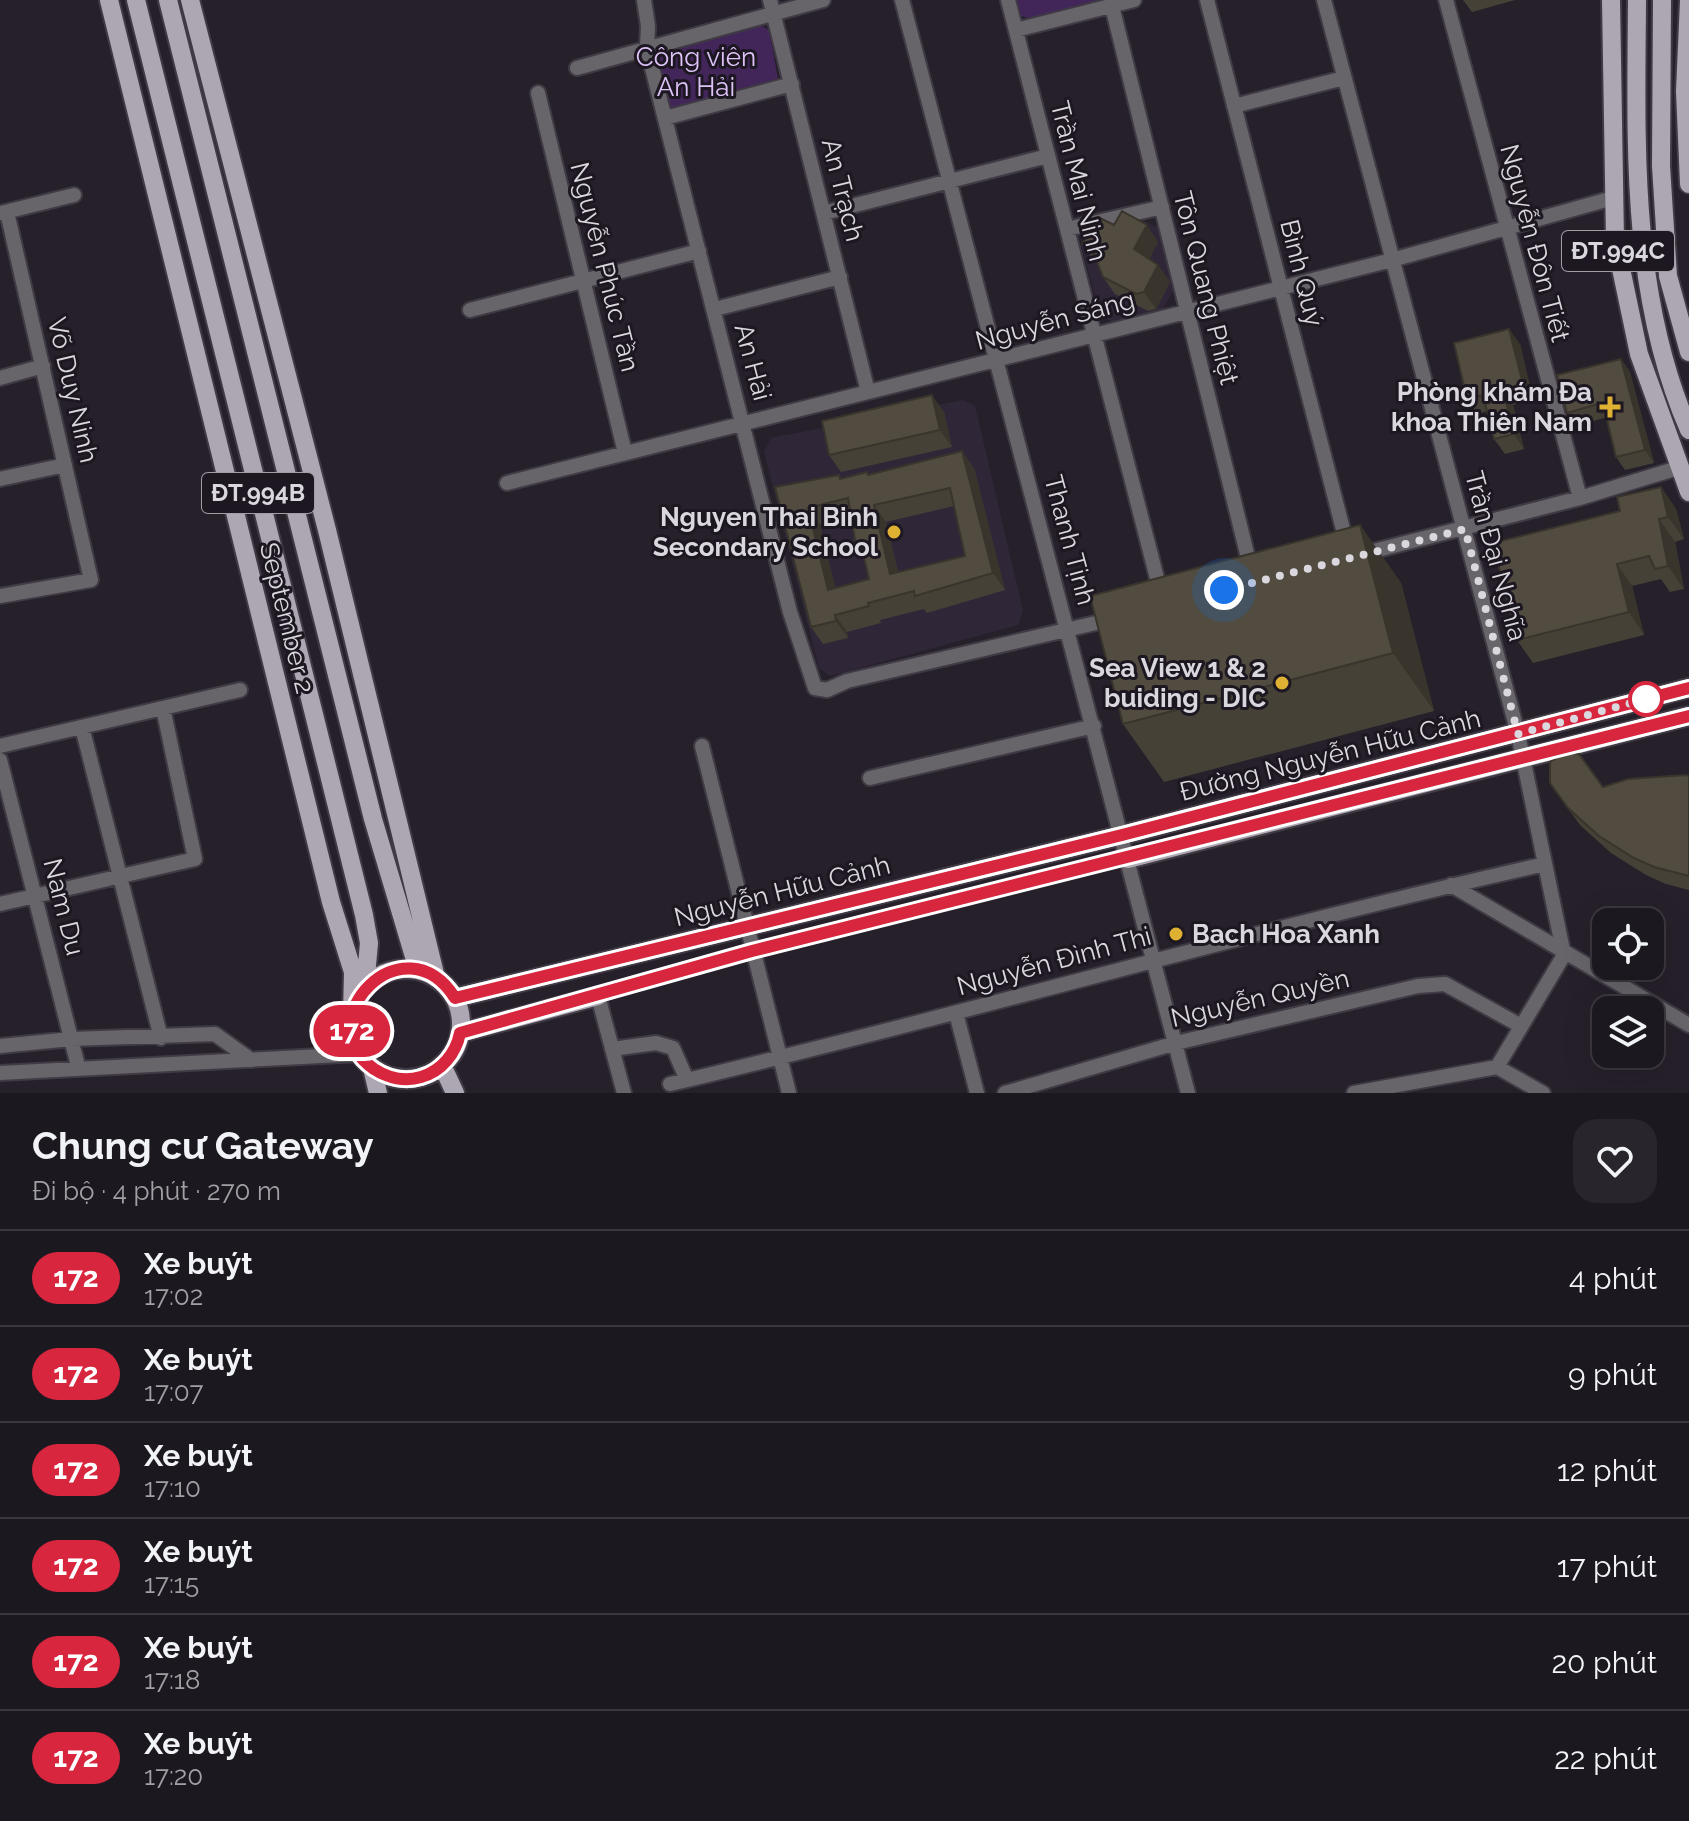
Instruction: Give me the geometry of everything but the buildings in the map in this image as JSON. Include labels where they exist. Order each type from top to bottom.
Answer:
[{"type":"main road","name":"September 2","points":[[109,0],[331,902],[353,972],[352,1015]]},
{"type":"main road","name":"September 2","points":[[136,0],[364,915],[369,943],[365,987]]},
{"type":"main road","name":"September 2","points":[[168,0],[373,819],[418,970]]},
{"type":"main road","name":"ĐT.994B","points":[[190,0],[327,530],[436,978]]},
{"type":"main road","name":"ĐT.994C","points":[[1611,0],[1615,240],[1639,354],[1689,492]]},
{"type":"main road","name":"ĐT.994C","points":[[1637,0],[1636,163],[1647,286],[1677,403],[1689,430]]},
{"type":"main road","name":"ĐT.994C","points":[[1662,0],[1661,166],[1668,276],[1685,322],[1689,352]]},
{"type":"main road","points":[[1689,1],[1685,91],[1689,184]]},
{"type":"main road","points":[[208,160],[231,154]]},
{"type":"main road","points":[[152,178],[177,171]]},
{"type":"main road","points":[[301,537],[327,530]]},
{"type":"main road","points":[[244,552],[271,546]]},
{"type":"main road","name":"Đường Nguyễn Hữu Cảnh","points":[[1122,835],[1689,688]]},
{"type":"main road","name":"Đường Nguyễn Hữu Cảnh","points":[[1128,859],[1689,716]]},
{"type":"main road","name":"Nguyễn Hữu Cảnh","points":[[455,998],[1122,835]]},
{"type":"main road","points":[[365,987],[391,971],[418,970]]},
{"type":"main road","name":"ĐT.994B","points":[[418,970],[436,978],[455,998]]},
{"type":"main road","name":"ĐT.994B","points":[[365,987],[352,1015],[352,1033],[378,1093]]},
{"type":"main road","points":[[460,1033],[598,996]]},
{"type":"main road","points":[[366,1061],[399,1086],[434,1078],[455,1050],[460,1033],[460,1015],[455,998]]},
{"type":"main road","points":[[434,1078],[455,1093]]},
{"type":"street","name":"An Hải","points":[[644,0],[647,48],[790,612],[815,688],[827,690],[859,678],[1069,632]]},
{"type":"street","points":[[577,68],[772,7],[823,0]]},
{"type":"street","name":"Thanh Tịnh","points":[[902,0],[953,182],[1188,1093]]},
{"type":"street","name":"Trần Mai Ninh","points":[[1008,0],[1165,606]]},
{"type":"street","points":[[1016,30],[1134,0]]},
{"type":"street","name":"Bình Quý","points":[[1207,0],[1281,287],[1343,559],[1465,529]]},
{"type":"street","name":"Trần Đại Nghĩa","points":[[1324,0],[1518,734],[1564,955]]},
{"type":"street","name":"Nguyễn Đôn Tiết","points":[[1446,0],[1580,498]]},
{"type":"street","name":"Tôn Quang Phiệt","points":[[1112,6],[1254,582]]},
{"type":"street","name":"An Trạch","points":[[772,7],[868,392]]},
{"type":"street","points":[[1234,106],[1344,78]]},
{"type":"street","points":[[665,118],[792,84]]},
{"type":"street","name":"Nguyễn Phúc Tần","points":[[538,93],[625,453]]},
{"type":"street","points":[[824,213],[1048,156]]},
{"type":"street","points":[[4,212],[74,195]]},
{"type":"street","name":"Nguyễn Sáng","points":[[507,483],[1392,260],[1613,198]]},
{"type":"street","points":[[1067,229],[1162,207]]},
{"type":"street","name":"Võ Duy Ninh","points":[[0,596],[91,580],[43,366],[4,212]]},
{"type":"street","points":[[470,310],[699,251]]},
{"type":"street","points":[[715,309],[840,277]]},
{"type":"street","points":[[0,378],[43,366]]},
{"type":"street","points":[[0,479],[65,465]]},
{"type":"street","points":[[1465,529],[1678,468]]},
{"type":"street","points":[[1069,632],[1123,617]]},
{"type":"street","points":[[0,746],[240,690]]},
{"type":"street","points":[[0,904],[195,859],[163,708]]},
{"type":"street","points":[[870,778],[1094,726]]},
{"type":"street","points":[[82,727],[161,1038]]},
{"type":"street","points":[[702,746],[783,1057],[789,1093]]},
{"type":"street","name":"Nam Du","points":[[0,760],[37,894],[78,1066]]},
{"type":"street","name":"Nguyễn Đình Thi","points":[[670,1084],[956,1013],[1154,959],[1545,864]]},
{"type":"street","points":[[1451,885],[1546,939],[1564,955],[1689,1025]]},
{"type":"street","points":[[1497,1067],[1564,955]]},
{"type":"street","name":"Nguyễn Quyền","points":[[1005,1093],[1176,1043],[1418,986],[1445,984],[1521,1026]]},
{"type":"street","points":[[598,996],[624,1093]]},
{"type":"street","points":[[956,1013],[977,1093]]},
{"type":"street","points":[[0,1046],[71,1039],[215,1034],[251,1060]]},
{"type":"street","points":[[612,1049],[656,1043],[673,1048],[687,1080]]},
{"type":"street","points":[[0,1073],[78,1066],[251,1060],[366,1061]]},
{"type":"street","points":[[1354,1093],[1497,1067],[1543,1093]]},
{"type":"shaded area","points":[[1144,221],[1158,227],[1173,291],[1161,312],[1112,322],[1101,316],[1081,245],[1089,236]]},
{"type":"shaded area","name":"Nguyen Thai Binh Secondary School","points":[[963,400],[975,406],[1023,611],[1018,625],[830,676],[819,668],[764,452],[771,438]]},
{"type":"green space","points":[[1017,0],[1109,0],[1033,19],[1021,16]]},
{"type":"green space","name":"Công viên An Hải","points":[[758,24],[769,30],[778,79],[670,109],[654,55],[661,50]]},
{"type":"bus line","name":"172","points":[[1689,688],[1122,835],[455,998],[444,984],[430,974],[408,969],[391,971],[371,982],[360,995],[352,1015],[353,1038],[363,1059],[379,1072],[400,1079],[422,1077],[447,1060],[455,1050],[460,1033],[752,951],[1689,716]]},
{"type":"place","name":"Phòng khám Đa khoa Thiên Nam","points":[[1610,407]]},
{"type":"place","name":"Nguyen Thai Binh Secondary School","points":[[894,532]]},
{"type":"place","name":"Sea View 1 & 2 buiding - DIC","points":[[1282,683]]},
{"type":"place","name":"Bach Hoa Xanh","points":[[1176,934]]},
{"type":"route","points":[[1224,590],[1465,529],[1518,734],[1646,699]]}]
